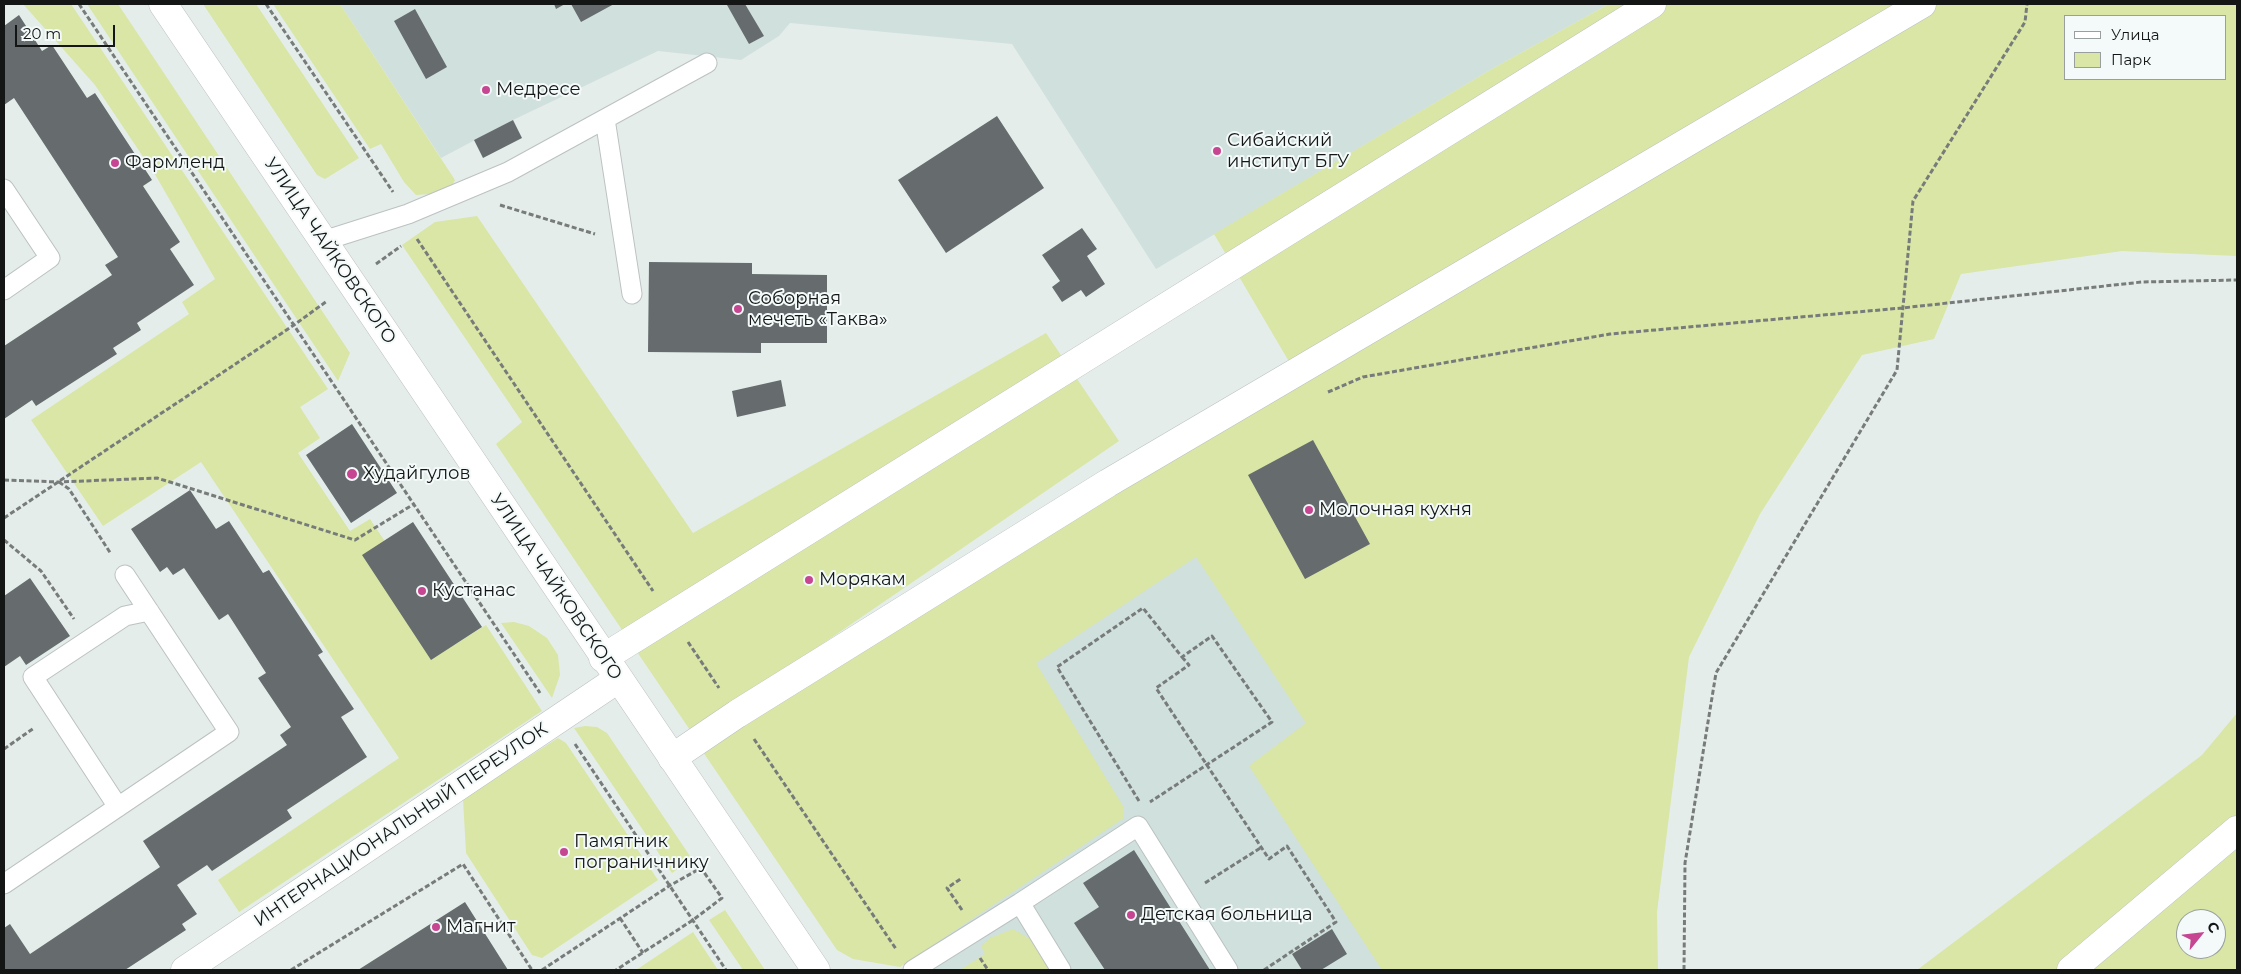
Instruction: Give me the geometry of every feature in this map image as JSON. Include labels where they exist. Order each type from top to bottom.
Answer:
[{"type":"street","name":"УЛИЦА ЧАЙКОВСКОГО","points":[[162,4],[816,970]]},
{"type":"street","name":"ИНТЕРНАЦИОНАЛЬНЫЙ ПЕРЕУЛОК","points":[[185,970],[558,719],[611,668],[670,616],[1652,4]]},
{"type":"street","points":[[672,758],[737,714],[1108,482],[1922,4]]},
{"type":"street","points":[[2071,970],[2237,830]]},
{"type":"lane","points":[[323,241],[408,214],[462,193],[508,172],[707,64]]},
{"type":"lane","points":[[605,119],[632,294]]},
{"type":"lane","points":[[4,189],[50,258],[4,290]]},
{"type":"lane","points":[[4,884],[229,732],[125,575]]},
{"type":"lane","points":[[118,806],[33,677],[125,616],[149,611]]},
{"type":"lane","points":[[913,970],[1138,826],[1228,970]]},
{"type":"lane","points":[[1020,903],[1061,970]]},
{"type":"path","points":[[79,4],[726,970]]},
{"type":"path","points":[[266,4],[408,214],[414,236],[900,954]]},
{"type":"path","points":[[1684,970],[1685,863],[1716,673],[1897,370],[1913,201],[2025,22],[2027,4]]},
{"type":"path","points":[[462,193],[624,243]]},
{"type":"path","points":[[1327,393],[1363,377],[1610,334],[1902,308],[2142,282],[2237,280]]},
{"type":"path","points":[[4,518],[294,325]]},
{"type":"path","points":[[4,480],[59,482],[157,478],[355,540],[414,504]]},
{"type":"path","points":[[59,482],[69,489],[125,575]]},
{"type":"path","points":[[4,540],[41,571],[89,640]]},
{"type":"path","points":[[1182,657],[1212,636],[1272,722],[1207,766],[1143,807],[1057,667],[1143,608],[1188,665],[1156,688],[1207,766],[1262,847],[1269,859],[1287,846],[1336,922],[1264,970]]},
{"type":"path","points":[[4,748],[57,713]]},
{"type":"path","points":[[1182,898],[1262,847]]},
{"type":"path","points":[[290,970],[463,864],[532,970]]},
{"type":"path","points":[[542,970],[670,886],[702,868],[722,898],[693,920],[616,970]]},
{"type":"path","points":[[962,878],[947,888],[976,931]]},
{"type":"path","points":[[620,918],[643,953]]},
{"type":"shaded area","name":"Сибайский институт БГУ","points":[[340,4],[1609,4],[1492,69],[1156,269],[1012,44],[790,23],[779,36],[741,60],[658,51],[513,120],[441,158]]},
{"type":"shaded area","points":[[1145,479],[1471,970],[931,970],[766,727]]},
{"type":"green space","points":[[23,4],[71,4],[328,389],[300,407],[320,438],[298,453],[350,531],[370,519],[454,645],[486,625],[542,711],[239,912],[218,880],[399,758],[201,462],[103,526],[31,420],[189,314],[182,302],[215,279],[156,176],[95,85]]},
{"type":"green space","points":[[87,4],[118,4],[350,353],[338,381]]},
{"type":"green space","points":[[203,4],[256,4],[359,158],[325,179],[317,175]]},
{"type":"green space","points":[[273,4],[340,4],[455,180],[451,188],[432,194],[416,195],[404,182],[381,144],[370,149]]},
{"type":"green space","points":[[1609,4],[2237,4],[2237,256],[2122,251],[1961,274],[1934,339],[1862,355],[1760,514],[1689,657],[1657,912],[1658,970],[1382,970],[1249,766],[1306,723],[1196,557],[1036,663],[1123,806],[1124,818],[900,967],[853,959],[837,950],[701,749],[1084,503],[1144,479],[1134,465],[1291,365],[1214,234],[1492,69]]},
{"type":"green space","points":[[477,216],[693,533],[1046,333],[1119,441],[692,733],[496,444],[522,422],[402,245],[435,222]]},
{"type":"green space","points":[[514,622],[529,626],[547,638],[558,655],[560,675],[552,698],[501,623]]},
{"type":"green space","points":[[2237,713],[2237,970],[1917,970],[2202,755]]},
{"type":"green space","points":[[585,726],[597,727],[607,733],[692,859],[672,873],[574,728]]},
{"type":"green space","points":[[558,738],[566,743],[658,880],[542,958],[532,955],[466,853],[463,799]]},
{"type":"green space","points":[[725,910],[765,970],[743,970],[709,920]]},
{"type":"green space","points":[[1013,929],[1030,939],[1050,970],[960,970],[985,954],[981,946],[990,938]]},
{"type":"green space","points":[[693,932],[718,970],[636,970]]},
{"type":"building","points":[[554,4],[565,4],[556,9]]},
{"type":"building","points":[[571,4],[614,4],[581,22]]},
{"type":"building","points":[[745,4],[764,36],[749,44],[727,5]]},
{"type":"building","points":[[415,9],[447,67],[426,79],[394,21]]},
{"type":"building","points":[[19,15],[42,51],[52,45],[87,98],[95,93],[152,180],[143,186],[180,242],[170,249],[194,285],[137,323],[141,330],[113,348],[117,354],[36,406],[32,400],[4,419],[4,346],[112,275],[105,265],[118,257],[14,98],[4,105],[4,26]]},
{"type":"building","points":[[997,116],[1044,188],[946,253],[898,180]]},
{"type":"building","points":[[513,120],[522,138],[483,158],[474,140]]},
{"type":"building","points":[[1082,228],[1097,249],[1087,256],[1105,284],[1086,297],[1081,290],[1062,302],[1052,287],[1060,281],[1042,255]]},
{"type":"building","name":"Соборная мечеть «Таква»","points":[[649,262],[752,263],[752,274],[827,275],[827,343],[761,343],[761,353],[648,352]]},
{"type":"building","points":[[781,380],[786,406],[737,417],[732,391]]},
{"type":"building","name":"Худайгулов","points":[[352,424],[397,493],[351,523],[306,455]]},
{"type":"building","name":"Молочная кухня","points":[[1313,440],[1370,544],[1305,579],[1248,475]]},
{"type":"building","points":[[190,490],[216,529],[229,521],[263,573],[269,570],[323,652],[318,655],[354,709],[341,717],[367,757],[287,810],[292,818],[212,871],[207,865],[177,885],[197,914],[182,924],[186,930],[125,970],[4,970],[4,928],[10,924],[30,954],[160,867],[143,841],[287,745],[280,735],[291,727],[258,678],[266,673],[228,614],[219,620],[184,568],[173,575],[167,567],[160,572],[131,529]]},
{"type":"building","name":"Кустанас","points":[[413,522],[482,627],[431,660],[362,555]]},
{"type":"building","points":[[30,578],[70,636],[26,665],[20,656],[4,667],[4,596]]},
{"type":"building","name":"Детская больница","points":[[1134,850],[1210,970],[1105,970],[1074,923],[1099,907],[1083,883]]},
{"type":"building","points":[[465,902],[508,970],[358,970]]},
{"type":"building","points":[[1332,929],[1347,954],[1321,970],[1302,970],[1292,954]]},
{"type":"place","name":"Медресе","points":[[486,90]]},
{"type":"place","name":"Сибайский институт БГУ","points":[[1217,151]]},
{"type":"place","name":"Фармленд","points":[[115,163]]},
{"type":"place","name":"Соборная мечеть «Таква»","points":[[738,309]]},
{"type":"place","name":"Худайгулов","points":[[352,474]]},
{"type":"place","name":"Молочная кухня","points":[[1309,510]]},
{"type":"place","name":"Морякам","points":[[809,580]]},
{"type":"place","name":"Кустанас","points":[[422,591]]},
{"type":"place","name":"Памятник пограничнику","points":[[564,852]]},
{"type":"place","name":"Детская больница","points":[[1131,915]]},
{"type":"place","name":"Магнит","points":[[436,927]]}]
